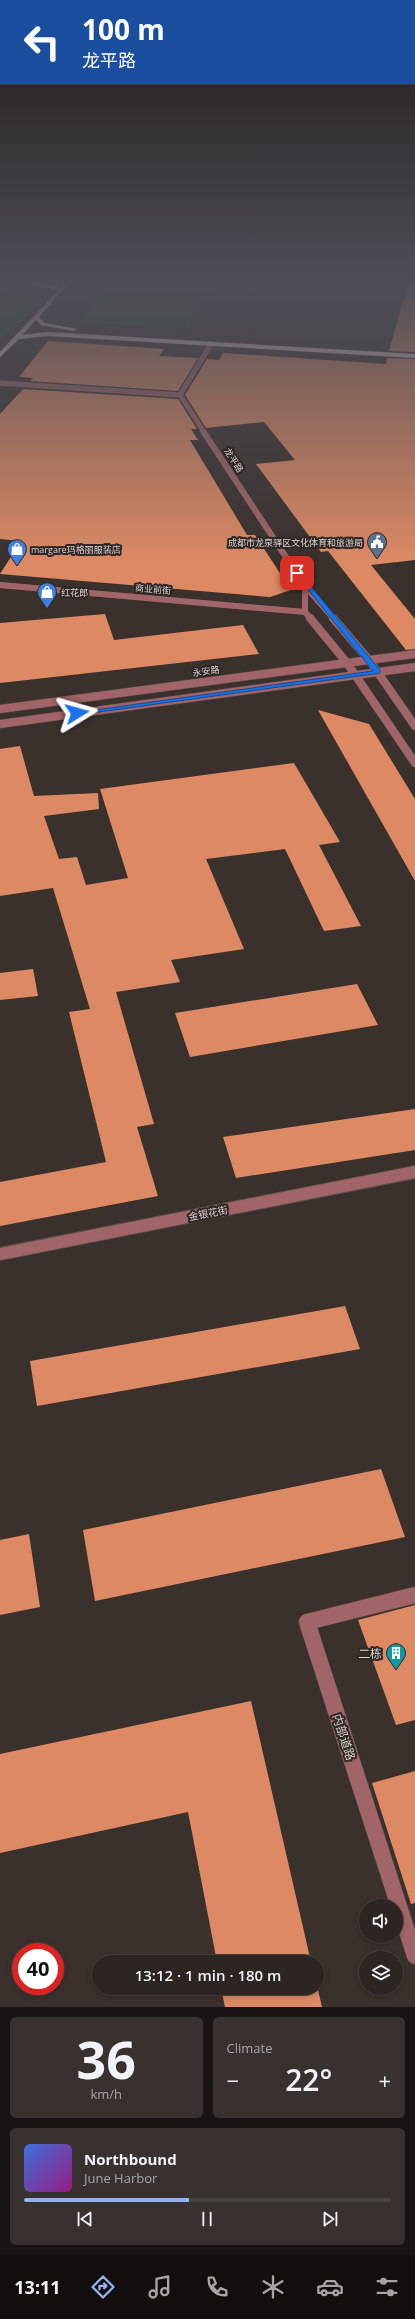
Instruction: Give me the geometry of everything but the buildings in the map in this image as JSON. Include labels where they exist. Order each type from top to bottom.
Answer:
[{"type":"street","points":[[0,383],[180,395],[191,377]]},
{"type":"street","name":"龙平路","points":[[180,395],[305,586],[369,660],[415,726]]},
{"type":"street","name":"商业前街","points":[[0,585],[305,612]]},
{"type":"street","points":[[305,586],[305,612],[347,662],[415,763]]},
{"type":"street","name":"永安路","points":[[0,709],[415,654]]},
{"type":"street","points":[[0,724],[415,667]]},
{"type":"street","name":"金银花街","points":[[0,1254],[415,1172]]},
{"type":"street","name":"内部道路","points":[[415,1595],[307,1622],[415,1956]]},
{"type":"place","name":"成都市龙泉驿区文化体育和旅游局","points":[[377,559]]},
{"type":"place","name":"margare玛格丽服装店","points":[[17,566]]},
{"type":"place","name":"红花郎","points":[[47,609]]},
{"type":"place","name":"二栋","points":[[396,1670]]},
{"type":"route","points":[[77,713],[378,672],[323,604],[305,586],[297,573]]}]
